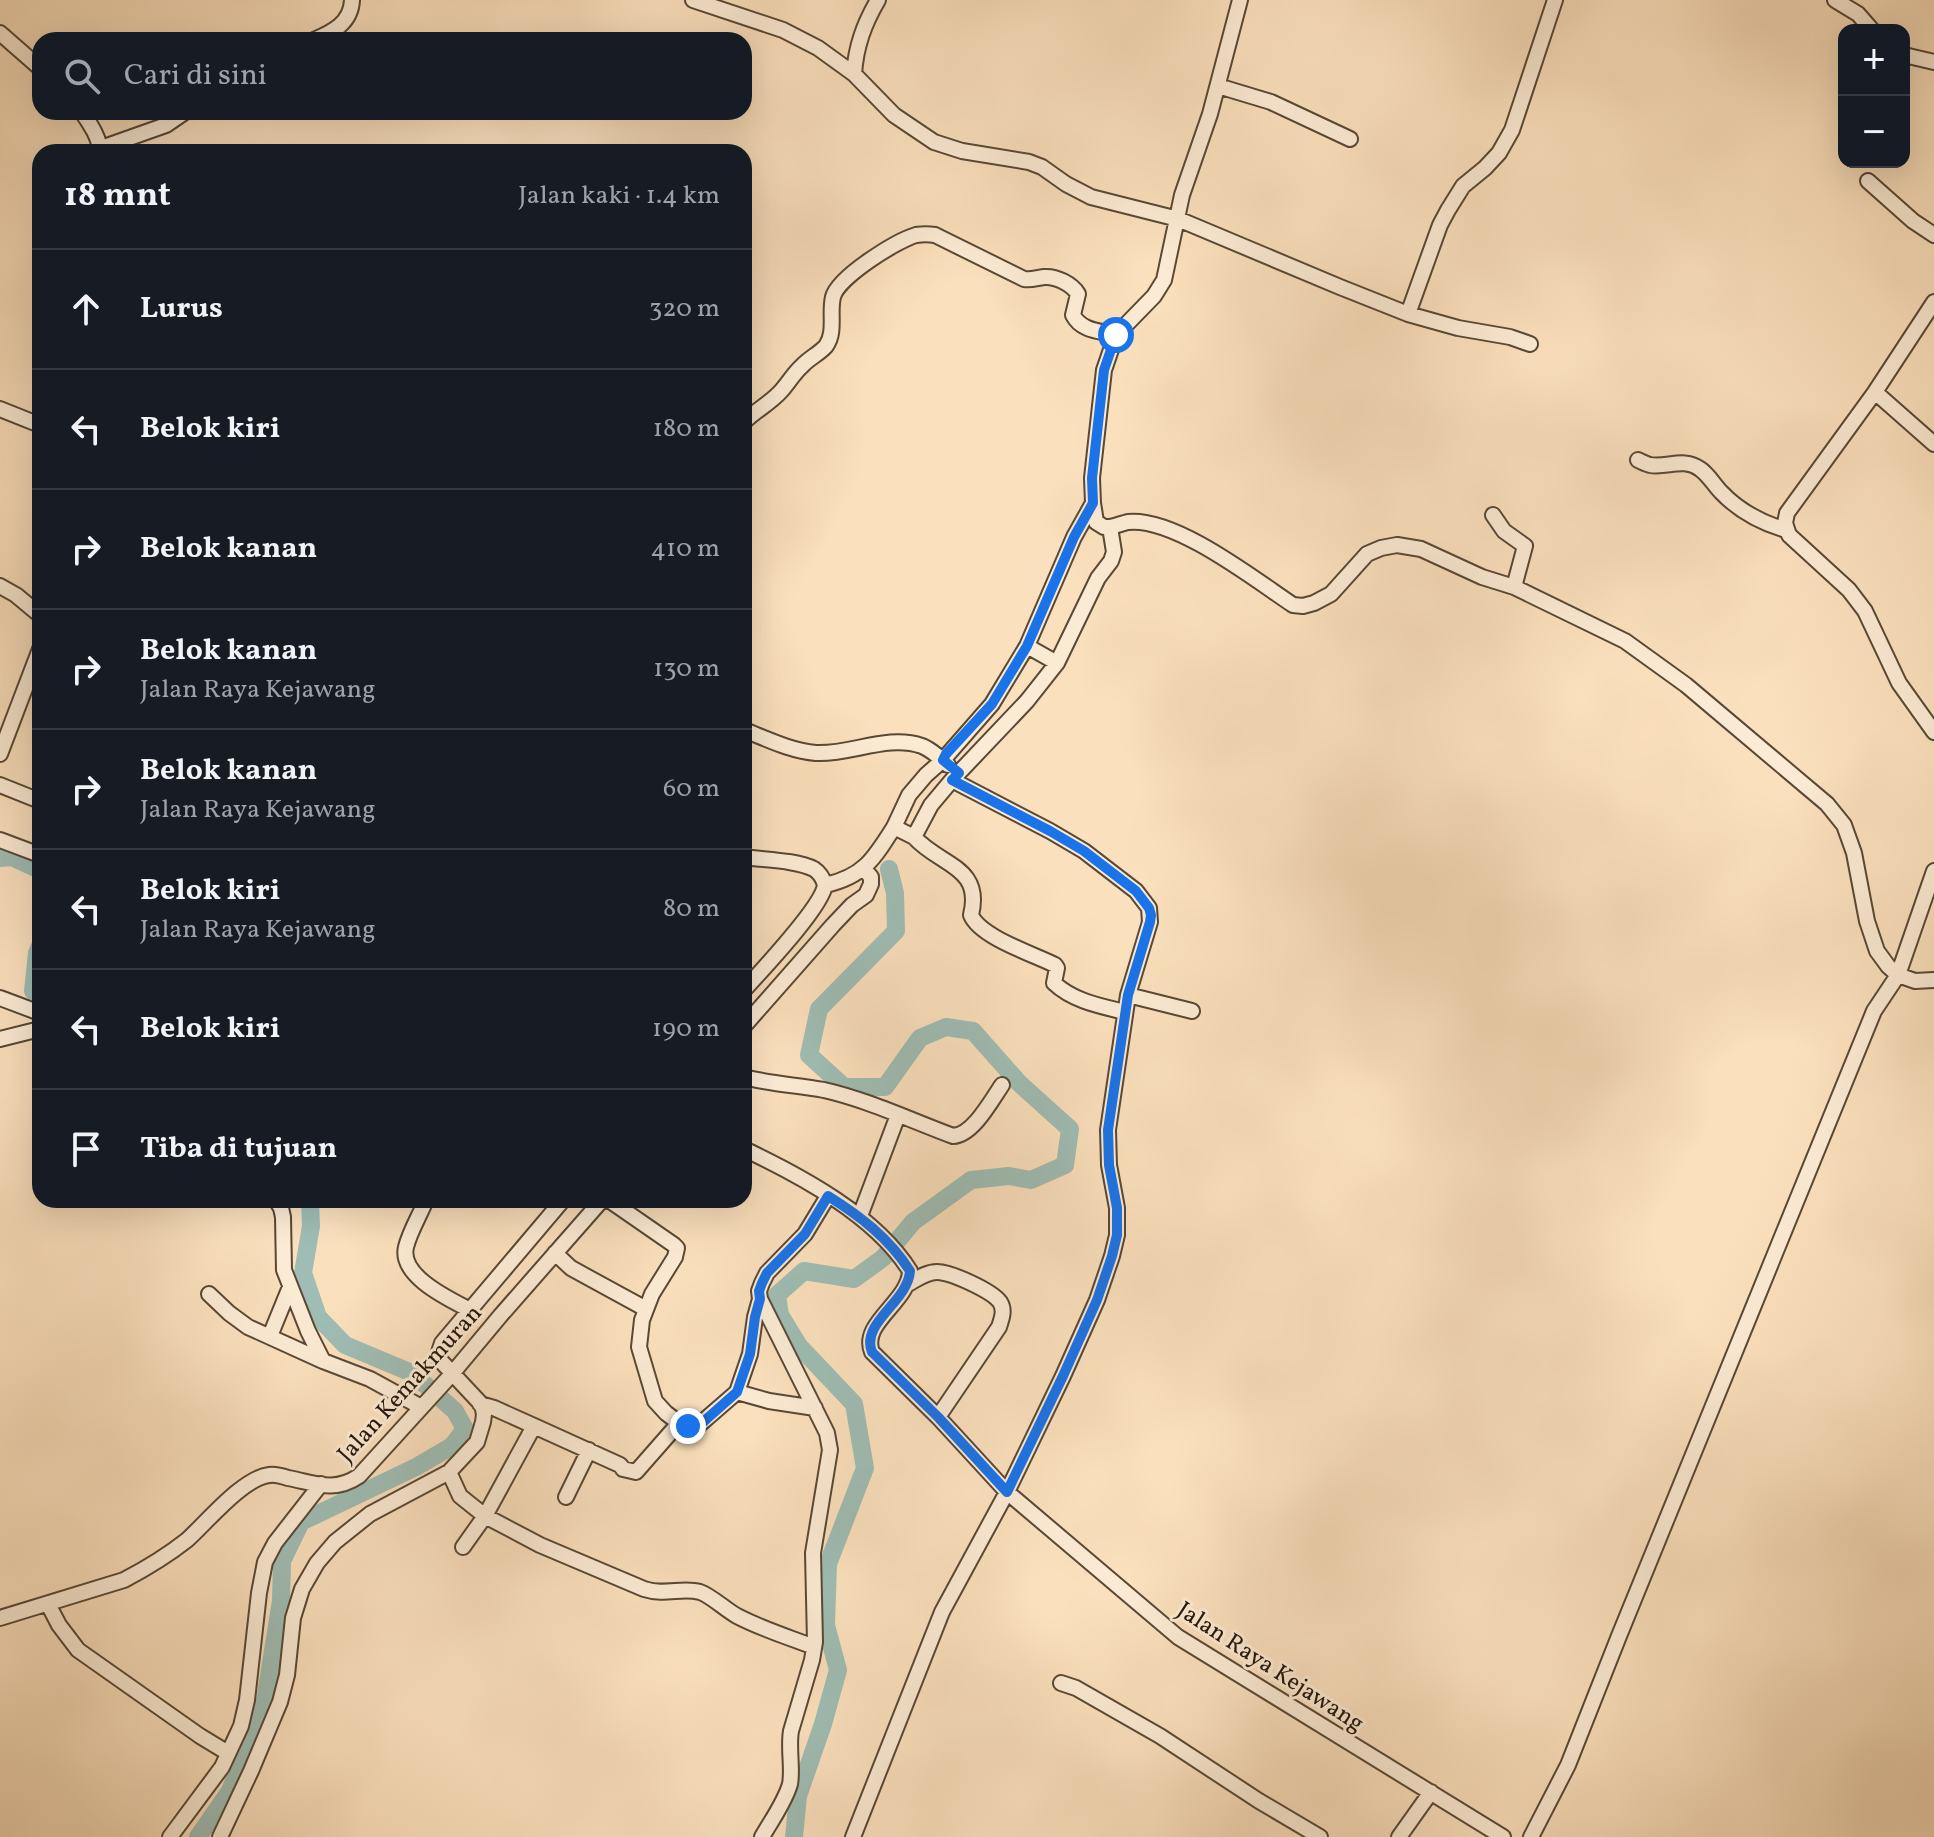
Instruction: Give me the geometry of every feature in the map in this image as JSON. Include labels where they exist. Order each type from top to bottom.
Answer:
[{"type":"street","points":[[332,32],[350,11],[352,0]]},
{"type":"street","points":[[693,0],[783,30],[818,48],[854,74],[894,115],[934,142],[962,151],[1029,162],[1091,197],[1178,219],[1408,314],[1530,344]]},
{"type":"street","points":[[854,74],[855,55],[863,30],[878,0]]},
{"type":"street","points":[[825,885],[850,878],[864,868],[894,827],[917,785],[950,769],[1027,701],[1054,661],[1098,578],[1111,561],[1114,552],[1111,532],[1096,522],[1092,478],[1104,370],[1116,335],[1154,296],[1164,280],[1182,195],[1218,86],[1240,0]]},
{"type":"street","points":[[1408,314],[1448,210],[1463,186],[1499,153],[1512,130],[1555,0]]},
{"type":"street","points":[[1835,0],[1858,14],[1867,24]]},
{"type":"street","points":[[0,33],[32,61]]},
{"type":"street","points":[[1910,56],[1934,62]]},
{"type":"street","points":[[1218,86],[1271,102],[1350,139]]},
{"type":"street","points":[[87,120],[99,144]]},
{"type":"street","points":[[117,144],[173,120]]},
{"type":"street","points":[[1868,181],[1913,221],[1934,235]]},
{"type":"street","points":[[752,414],[771,401],[803,364],[827,344],[831,336],[834,293],[842,283],[872,259],[915,236],[935,235],[1024,279],[1046,277],[1072,285],[1078,294],[1073,315],[1079,324],[1116,335]]},
{"type":"street","points":[[1934,302],[1875,392],[1787,513],[1785,523],[1789,535],[1849,590],[1865,611],[1899,683],[1934,732]]},
{"type":"street","points":[[1875,392],[1934,444]]},
{"type":"street","points":[[0,409],[32,422]]},
{"type":"street","points":[[1638,460],[1651,465],[1675,462],[1699,468],[1725,496],[1753,517],[1786,530]]},
{"type":"street","points":[[914,837],[950,769],[946,754],[992,704],[1031,648],[1074,537],[1093,503]]},
{"type":"street","points":[[1493,515],[1504,531],[1525,546],[1514,587]]},
{"type":"street","points":[[1111,532],[1128,522],[1175,531],[1207,548],[1293,605],[1303,606],[1331,594],[1367,554],[1397,545],[1421,549],[1482,577],[1514,587],[1625,641],[1764,749],[1827,804],[1844,825],[1854,853],[1867,921],[1877,951],[1898,975],[1915,981],[1934,980]]},
{"type":"street","points":[[0,586],[32,607]]},
{"type":"street","points":[[1031,648],[1054,661]]},
{"type":"street","points":[[0,754],[32,670]]},
{"type":"street","points":[[752,733],[793,749],[814,753],[890,742],[921,746],[950,769],[1084,851],[1136,891],[1149,908],[1150,922],[1125,1012],[1108,1130],[1117,1235],[1097,1300],[1007,1492],[942,1612],[853,1837]]},
{"type":"street","points":[[0,785],[32,798]]},
{"type":"street","points":[[894,827],[914,837],[968,878],[974,892],[971,917],[975,922],[1006,943],[1055,965],[1054,981],[1057,986],[1081,1001],[1125,1012]]},
{"type":"street","points":[[0,840],[32,852]]},
{"type":"street","points":[[752,858],[814,870],[820,874],[825,885],[821,898],[752,980]]},
{"type":"street","points":[[752,1017],[833,925],[866,895],[871,877],[864,868]]},
{"type":"street","points":[[1531,1837],[1568,1765],[1874,1011],[1898,975],[1934,871]]},
{"type":"street","points":[[752,969],[759,972]]},
{"type":"street","points":[[1131,995],[1192,1011]]},
{"type":"street","points":[[0,998],[32,1010]]},
{"type":"street","points":[[0,1039],[32,1031]]},
{"type":"street","points":[[752,1079],[846,1096],[953,1136],[969,1128],[1002,1085]]},
{"type":"street","points":[[860,1216],[898,1115]]},
{"type":"street","points":[[752,1153],[860,1216],[904,1262],[910,1271],[908,1284]]},
{"type":"street","points":[[762,1837],[790,1783],[791,1731],[812,1660],[813,1553],[830,1450],[827,1433],[760,1299],[759,1291],[767,1273],[805,1234],[828,1196]]},
{"type":"street","points":[[281,1208],[284,1270],[323,1361]]},
{"type":"street","points":[[423,1208],[406,1248],[407,1265],[428,1285],[470,1310]]},
{"type":"street","points":[[170,1837],[222,1767],[228,1753],[280,1702],[287,1675],[293,1618],[302,1589],[317,1563],[335,1542],[370,1514],[449,1472],[477,1442],[484,1414],[480,1404],[451,1375],[439,1359],[439,1350],[557,1208]]},
{"type":"street","name":"Jalan Kemakmuran","points":[[0,1618],[138,1573],[186,1541],[234,1495],[260,1478],[270,1475],[330,1487],[359,1476],[595,1208]]},
{"type":"street","points":[[621,1208],[677,1248],[675,1257],[654,1287],[639,1335],[639,1347],[655,1401],[679,1423],[699,1425],[737,1392],[750,1354],[760,1299]]},
{"type":"street","points":[[533,1239],[571,1268],[646,1309]]},
{"type":"street","points":[[908,1284],[923,1275],[936,1272],[950,1274],[986,1291],[1002,1305],[1003,1317],[999,1327],[938,1417]]},
{"type":"street","name":"Jalan Raya Kejawang","points":[[908,1284],[874,1328],[869,1344],[872,1352],[1007,1492],[1178,1637],[1503,1837]]},
{"type":"street","points":[[270,1336],[290,1287]]},
{"type":"street","points":[[209,1294],[248,1327],[425,1402]]},
{"type":"street","points":[[737,1392],[815,1408]]},
{"type":"street","points":[[480,1404],[589,1450],[623,1469],[636,1472],[679,1423]]},
{"type":"street","points":[[463,1547],[485,1516],[534,1426]]},
{"type":"street","points":[[566,1497],[589,1450]]},
{"type":"street","points":[[449,1472],[460,1496],[485,1516],[540,1545],[644,1589],[658,1593],[691,1591],[704,1594],[746,1620],[814,1647]]},
{"type":"street","points":[[220,1837],[251,1771],[253,1731],[247,1700],[265,1562],[275,1543],[321,1484]]},
{"type":"street","points":[[48,1604],[78,1650],[228,1753]]},
{"type":"street","points":[[1061,1683],[1076,1688],[1160,1736],[1320,1837]]},
{"type":"street","points":[[1399,1837],[1431,1792]]},
{"type":"waterway","points":[[0,858],[12,857],[32,866]]},
{"type":"waterway","points":[[794,1837],[798,1796],[838,1670],[826,1625],[828,1564],[865,1468],[854,1404],[799,1346],[780,1315],[777,1295],[804,1271],[854,1279],[883,1258],[913,1222],[971,1180],[1009,1176],[1031,1180],[1065,1165],[1070,1129],[1020,1084],[973,1031],[946,1027],[920,1038],[885,1087],[844,1087],[809,1055],[819,1009],[896,931],[895,893],[889,869]]},
{"type":"waterway","points":[[198,1837],[230,1791],[265,1701],[281,1601],[282,1561],[301,1522],[416,1467],[452,1446],[465,1429],[455,1411],[412,1373],[345,1345],[318,1317],[303,1273],[311,1226],[310,1208]]},
{"type":"route","points":[[688,1426],[702,1423],[737,1392],[750,1354],[762,1283],[767,1273],[805,1234],[828,1196],[860,1216],[887,1241],[910,1271],[908,1284],[874,1328],[869,1344],[872,1352],[1007,1492],[1097,1300],[1117,1235],[1108,1130],[1128,995],[1151,915],[1136,891],[1084,851],[952,780],[959,773],[943,760],[992,704],[1027,646],[1074,537],[1093,503],[1092,478],[1104,370],[1116,335]]}]
